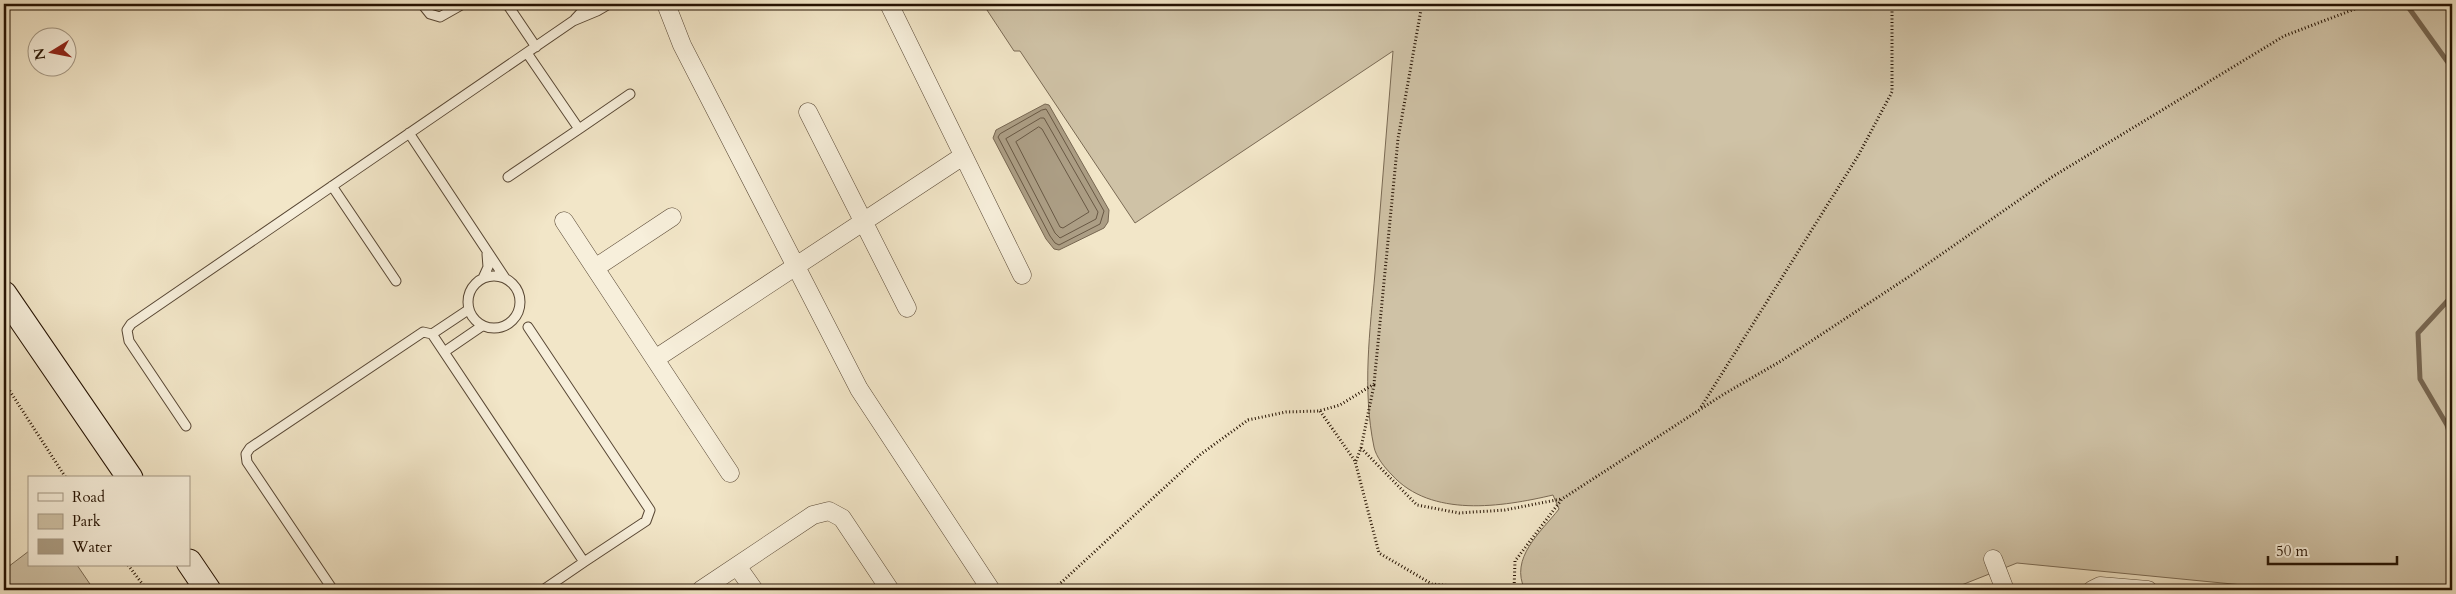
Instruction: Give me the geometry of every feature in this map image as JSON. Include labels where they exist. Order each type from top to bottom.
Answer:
[{"type":"main road","points":[[4,294],[129,476]]},
{"type":"main road","points":[[190,563],[208,590]]},
{"type":"street","points":[[653,4],[682,45]]},
{"type":"street","points":[[666,4],[682,45],[870,410],[991,590]]},
{"type":"street","points":[[890,6],[1022,275]]},
{"type":"street","points":[[808,112],[907,308]]},
{"type":"street","points":[[655,359],[964,156]]},
{"type":"street","points":[[595,268],[672,217]]},
{"type":"street","points":[[564,221],[730,473]]},
{"type":"street","points":[[701,590],[813,515],[829,511],[842,518],[890,590]]},
{"type":"street","points":[[1993,559],[2005,590]]},
{"type":"street","points":[[738,566],[754,590]]},
{"type":"street","points":[[2092,590],[2100,586],[2148,590]]},
{"type":"lane","points":[[422,4],[430,14],[440,17],[463,4]]},
{"type":"lane","points":[[507,4],[536,47]]},
{"type":"lane","points":[[573,21],[588,4]]},
{"type":"lane","points":[[186,426],[129,341],[127,334],[133,322],[573,21],[608,4]]},
{"type":"lane","points":[[527,53],[579,129]]},
{"type":"lane","points":[[508,177],[630,94]]},
{"type":"lane","points":[[409,134],[486,251],[505,278],[516,287],[519,293],[520,307],[518,314],[503,328],[489,329],[482,326],[476,322],[468,310],[467,302],[472,288],[483,278],[488,267],[486,251]]},
{"type":"lane","points":[[332,186],[396,281]]},
{"type":"lane","points":[[483,278],[490,276],[505,278]]},
{"type":"lane","points":[[432,334],[468,310]]},
{"type":"lane","points":[[444,352],[482,326]]},
{"type":"lane","points":[[528,327],[650,510],[646,521],[542,590]]},
{"type":"lane","points":[[333,590],[247,462],[247,451],[419,334],[427,332],[432,334],[584,562]]},
{"type":"path","points":[[1355,462],[1361,448],[1374,384],[1398,139],[1422,4]]},
{"type":"path","points":[[1699,410],[1858,156],[1892,92],[1892,4]]},
{"type":"path","points":[[1514,590],[1515,561],[1562,499],[1699,410],[1781,361],[1913,274],[2052,177],[2284,36],[2368,4]]},
{"type":"path","points":[[4,382],[65,476]]},
{"type":"path","points":[[1053,590],[1201,454],[1248,420],[1286,412],[1320,411],[1340,405],[1374,384]]},
{"type":"path","points":[[1320,411],[1355,462],[1379,553],[1432,584],[1491,590]]},
{"type":"path","points":[[1361,448],[1417,505],[1459,513],[1505,510],[1562,499]]},
{"type":"path","points":[[129,566],[147,590]]},
{"type":"green space","points":[[983,4],[2452,4],[2452,590],[2294,590],[2017,563],[1949,590],[1525,590],[1521,578],[1524,556],[1536,536],[1559,509],[1553,495],[1512,503],[1468,506],[1426,498],[1408,489],[1392,475],[1384,466],[1374,447],[1368,404],[1368,360],[1393,51],[1135,223],[1020,51],[1014,51]]},
{"type":"green space","points":[[28,552],[28,566],[78,566],[94,590],[4,590],[4,570]]},
{"type":"water","points":[[1045,104],[1049,105],[1109,210],[1108,222],[1104,228],[1059,250],[1054,249],[1046,239],[993,138],[996,130]]},
{"type":"waterway","points":[[2406,4],[2452,68]]},
{"type":"waterway","points":[[2452,296],[2418,333],[2420,379],[2447,425],[2452,442]]}]
